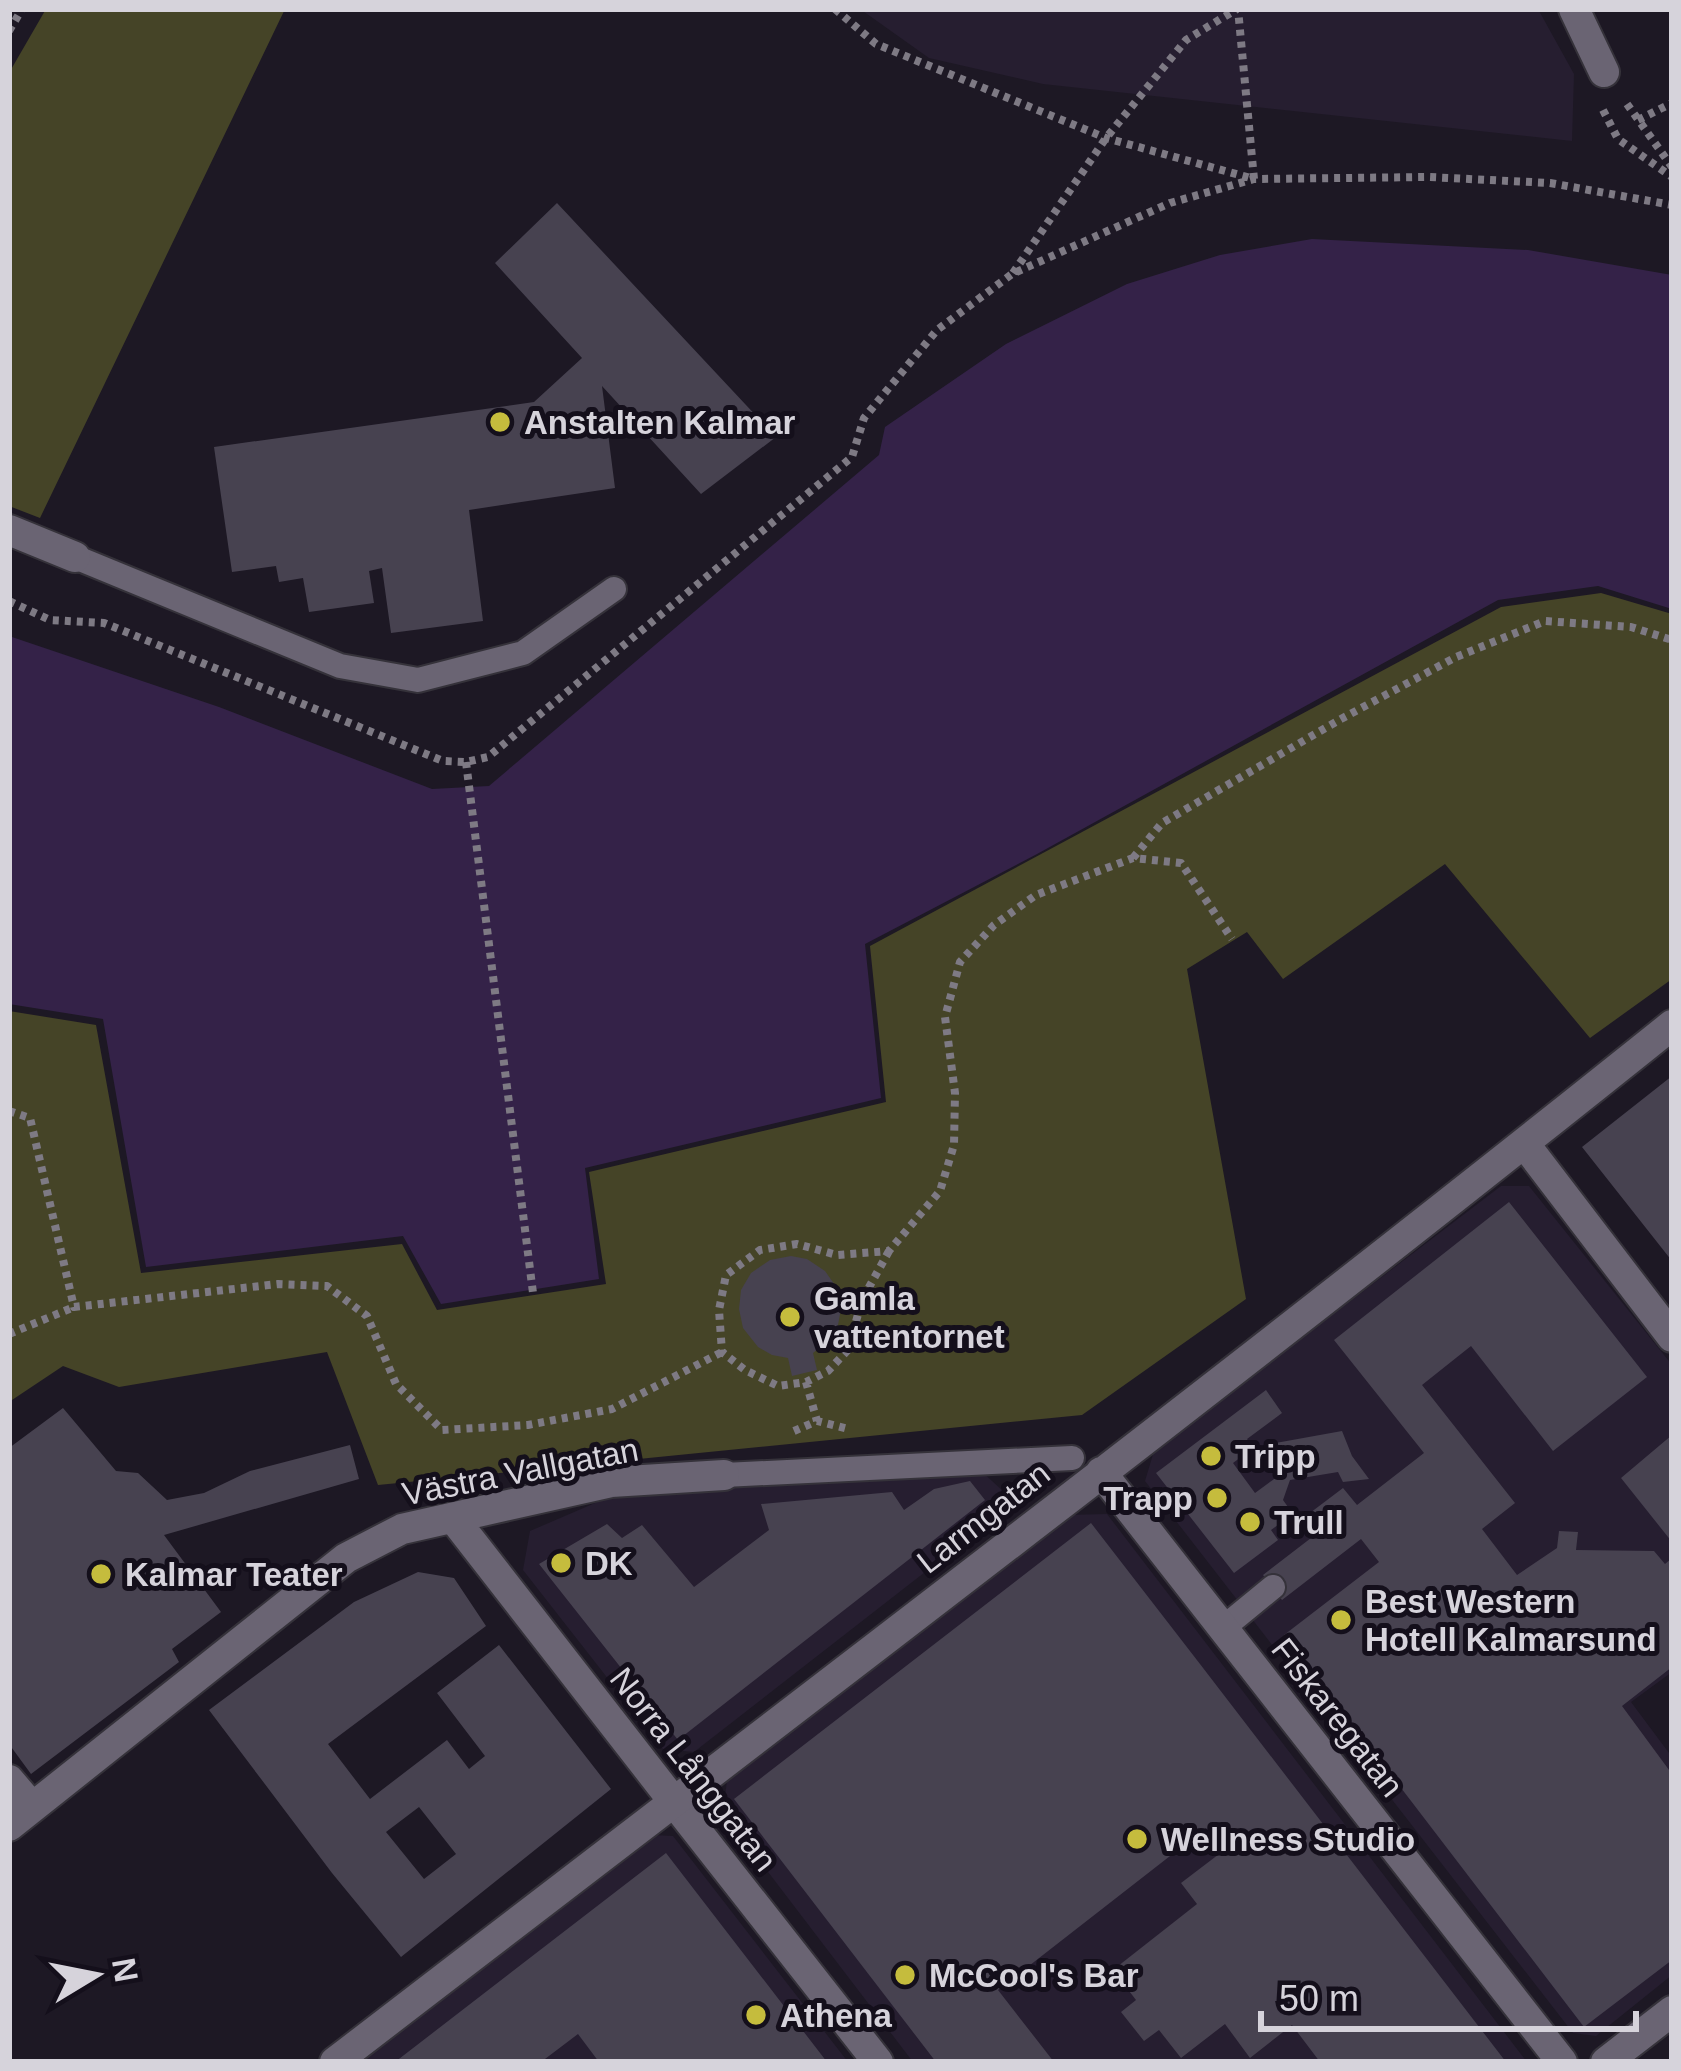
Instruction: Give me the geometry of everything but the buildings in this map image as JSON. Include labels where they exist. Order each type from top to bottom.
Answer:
[{"type":"street","points":[[1574,9],[1604,72]]},
{"type":"street","points":[[9,530],[75,557]]},
{"type":"street","name":"Larmgatan","points":[[335,2062],[1672,1025]]},
{"type":"street","points":[[1524,1143],[1672,1337]]},
{"type":"street","name":"Fiskaregatan","points":[[1101,1472],[1562,2062]]},
{"type":"street","name":"Västra Vallgatan","points":[[21,1816],[346,1558],[402,1528],[610,1482],[724,1475]]},
{"type":"street","name":"Norra Långgatan","points":[[454,1519],[878,2062]]},
{"type":"street","points":[[9,1780],[21,1816]]},
{"type":"street","points":[[1606,2062],[1672,2012]]},
{"type":"lane","points":[[75,557],[340,666],[418,680],[523,653],[614,589]]},
{"type":"lane","name":"Västra Vallgatan","points":[[724,1475],[1072,1458]]},
{"type":"lane","points":[[1223,1628],[1273,1587]]},
{"type":"path","points":[[9,31],[22,9]]},
{"type":"path","points":[[835,9],[877,44],[1106,138],[1254,179]]},
{"type":"path","points":[[1012,274],[1106,138],[1186,40],[1237,9],[1254,179]]},
{"type":"path","points":[[1604,72],[1672,166]]},
{"type":"path","points":[[1639,120],[1672,103]]},
{"type":"path","points":[[9,601],[50,620],[104,623],[443,761],[488,757],[852,457],[863,418],[937,330],[1012,274],[1170,203],[1254,179],[1429,177],[1550,183],[1672,206]]},
{"type":"path","points":[[1133,858],[1162,823],[1301,742],[1456,658],[1545,621],[1631,627],[1672,640]]},
{"type":"path","points":[[466,762],[533,1293]]},
{"type":"path","points":[[889,1251],[837,1255],[797,1244],[760,1250],[726,1276],[719,1310],[722,1352],[778,1386],[806,1382],[828,1371],[848,1350],[862,1300],[889,1251],[940,1191],[955,1145],[956,1094],[945,1017],[959,962],[994,925],[1036,895],[1133,858],[1180,863],[1232,939]]},
{"type":"path","points":[[9,1112],[30,1118],[74,1307]]},
{"type":"path","points":[[9,1334],[74,1307],[278,1284],[328,1286],[368,1316],[397,1384],[442,1430],[528,1425],[612,1409],[722,1352]]},
{"type":"path","points":[[806,1382],[817,1421]]},
{"type":"shaded area","points":[[46,9],[285,9],[40,518],[9,506],[9,73]]},
{"type":"shaded area","points":[[860,9],[1538,9],[1574,74],[1572,141],[1043,84],[929,58]]},
{"type":"shaded area","points":[[1312,239],[1528,250],[1672,275],[1672,609],[1598,586],[1498,600],[865,944],[881,1098],[585,1168],[599,1279],[441,1304],[403,1236],[146,1267],[103,1019],[9,1004],[9,636],[219,707],[432,789],[489,786],[879,455],[885,427],[1006,344],[1127,284],[1220,255]]},
{"type":"shaded area","points":[[1601,593],[1672,614],[1672,979],[1590,1038],[1445,864],[1283,979],[1247,932],[1187,969],[1246,1299],[1082,1415],[378,1485],[327,1352],[119,1387],[63,1366],[9,1402],[9,1011],[96,1025],[141,1273],[402,1244],[437,1310],[606,1284],[589,1172],[886,1102],[870,946],[1501,607]]},
{"type":"shaded area","points":[[1501,1186],[1529,1186],[1672,1365],[1672,1672],[1631,1702],[1672,1757],[1672,1975],[1596,2036],[1573,2033],[1145,1481],[1154,1451]]},
{"type":"shaded area","points":[[980,1470],[1015,1502],[694,1752],[663,1749],[523,1570],[530,1531],[616,1494]]},
{"type":"shaded area","points":[[1107,1514],[1527,2062],[913,2062],[723,1813],[728,1772],[1066,1515]]},
{"type":"shaded area","points":[[652,1835],[673,1836],[848,2062],[360,2062],[430,2004]]},
{"type":"place","name":"Anstalten Kalmar","points":[[500,422]]},
{"type":"place","name":"Gamla vattentornet","points":[[790,1317]]},
{"type":"place","name":"Tripp","points":[[1211,1456]]},
{"type":"place","name":"Trapp","points":[[1217,1498]]},
{"type":"place","name":"Trull","points":[[1250,1522]]},
{"type":"place","name":"DK","points":[[561,1563]]},
{"type":"place","name":"Kalmar Teater","points":[[101,1574]]},
{"type":"place","name":"Best Western Hotell Kalmarsund","points":[[1341,1620]]},
{"type":"place","name":"Wellness Studio","points":[[1137,1839]]},
{"type":"place","name":"McCool's Bar","points":[[905,1975]]},
{"type":"place","name":"Athena","points":[[756,2015]]}]
